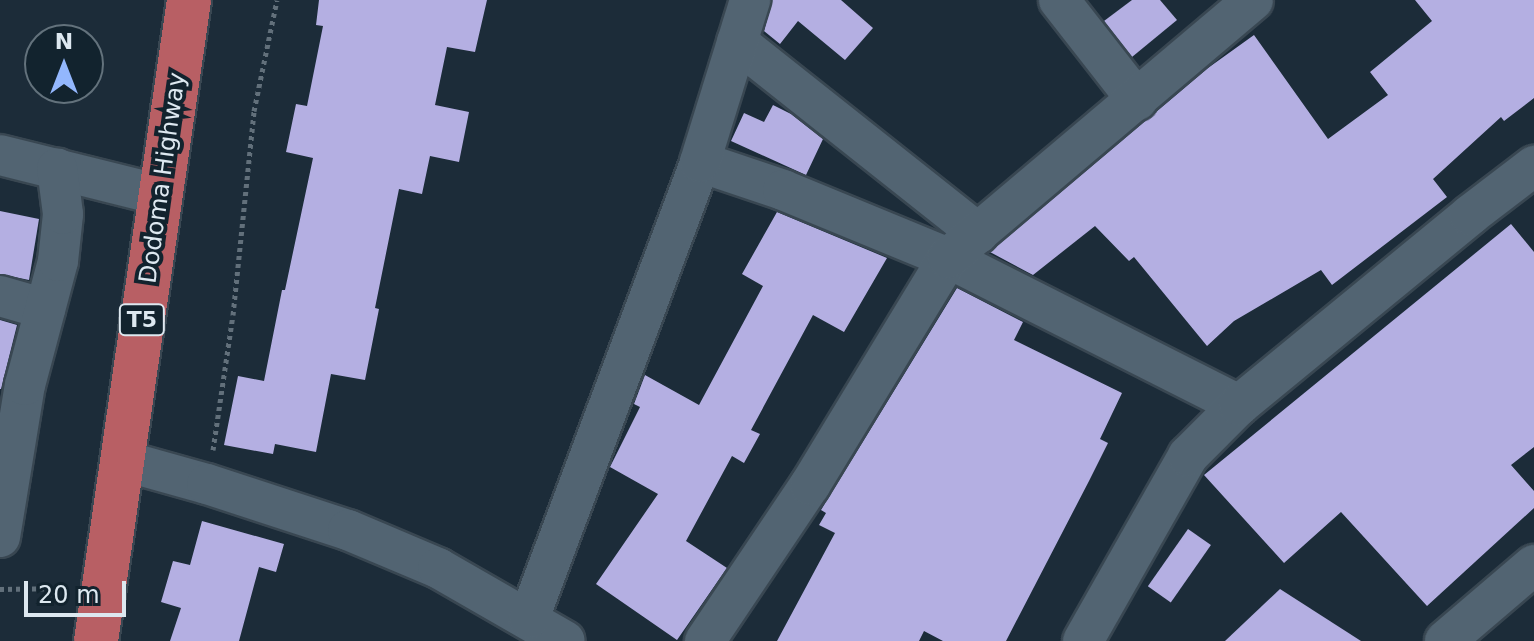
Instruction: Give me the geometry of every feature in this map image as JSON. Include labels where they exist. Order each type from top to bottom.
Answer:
[{"type":"highway","name":"Dodoma Highway","points":[[96,641],[189,0]]},
{"type":"street","points":[[121,460],[207,484],[348,530],[438,568],[550,633],[750,0]]},
{"type":"street","points":[[1059,0],[1137,100]]},
{"type":"street","points":[[705,641],[810,485],[948,258],[1253,0]]},
{"type":"street","points":[[737,42],[978,233]]},
{"type":"street","points":[[0,155],[161,195]]},
{"type":"street","points":[[700,162],[783,190],[948,258],[1239,405]]},
{"type":"street","points":[[1083,641],[1188,456],[1239,405],[1534,166]]},
{"type":"street","points":[[0,537],[25,385],[58,261],[63,214],[57,168]]},
{"type":"street","points":[[0,296],[45,309]]},
{"type":"street","points":[[1445,641],[1534,565]]},
{"type":"path","points":[[207,484],[235,301],[254,111],[277,0]]},
{"type":"path","points":[[0,589],[104,588]]},
{"type":"building","points":[[319,0],[487,0],[475,52],[447,47],[435,105],[469,112],[459,162],[430,156],[422,194],[399,189],[375,308],[379,309],[365,380],[331,374],[316,452],[275,444],[273,454],[224,445],[238,376],[264,381],[282,290],[285,290],[313,158],[286,152],[296,104],[307,106],[323,26],[316,25]]},
{"type":"building","points":[[772,0],[841,0],[873,28],[845,60],[798,21],[780,44],[764,31]]},
{"type":"building","points":[[1132,0],[1160,0],[1177,20],[1132,57],[1104,21]]},
{"type":"building","points":[[1415,0],[1534,0],[1534,98],[1504,121],[1501,117],[1433,179],[1447,197],[1332,285],[1321,270],[1234,321],[1207,346],[1134,257],[1129,261],[1095,226],[1033,275],[990,252],[1208,68],[1254,35],[1328,139],[1388,95],[1370,72],[1432,21]]},
{"type":"building","points":[[773,105],[791,114],[823,139],[806,175],[731,141],[744,113],[764,122]]},
{"type":"building","points":[[0,211],[39,219],[29,280],[0,274]]},
{"type":"building","points":[[777,212],[887,258],[844,332],[813,315],[751,430],[760,434],[744,463],[732,456],[686,541],[727,568],[677,640],[596,584],[658,494],[610,467],[640,407],[634,404],[645,375],[699,405],[763,286],[742,274]]},
{"type":"building","points":[[1511,224],[1534,252],[1534,447],[1511,465],[1534,491],[1534,508],[1427,606],[1341,512],[1284,563],[1204,475]]},
{"type":"building","points":[[957,288],[1023,322],[1014,340],[1122,393],[1100,439],[1108,443],[1089,481],[1006,641],[943,641],[924,631],[919,641],[777,641],[835,533],[819,525],[826,513],[821,510]]},
{"type":"building","points":[[0,320],[17,325],[1,389],[0,389]]},
{"type":"building","points":[[202,521],[284,544],[276,572],[259,567],[239,641],[170,641],[181,608],[161,602],[173,561],[190,565]]},
{"type":"building","points":[[1188,529],[1211,545],[1171,602],[1148,586]]},
{"type":"building","points":[[1280,589],[1361,641],[1225,641]]}]
